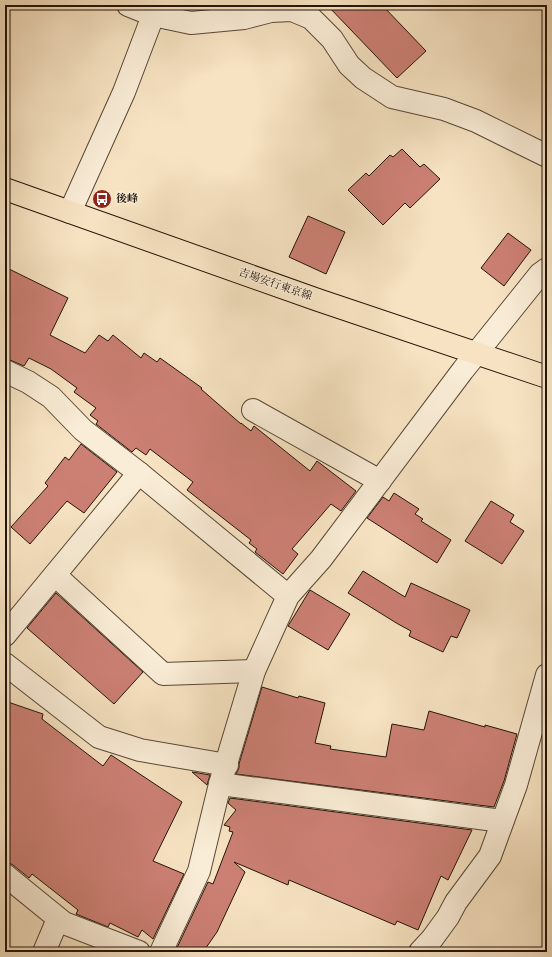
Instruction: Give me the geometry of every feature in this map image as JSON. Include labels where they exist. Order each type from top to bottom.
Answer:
[{"type":"main road","name":"吉場安行東京線","points":[[5,189],[318,300],[477,352],[547,377]]},
{"type":"street","points":[[128,5],[155,10],[191,23],[244,18],[271,12],[292,10],[310,18],[332,39],[349,65],[363,78],[392,97],[444,109],[476,121],[547,156]]},
{"type":"street","points":[[70,212],[124,92],[155,10]]},
{"type":"street","points":[[161,952],[199,871],[224,774],[254,671],[288,596],[321,559],[477,352],[540,274],[547,269]]},
{"type":"street","points":[[5,371],[28,382],[51,397],[83,430],[139,473],[288,596]]},
{"type":"street","points":[[253,410],[380,481]]},
{"type":"street","points":[[5,635],[139,473]]},
{"type":"street","points":[[55,575],[163,674],[254,671]]},
{"type":"street","points":[[5,664],[99,737],[224,774],[502,822]]},
{"type":"street","points":[[420,952],[432,939],[448,917],[456,902],[490,856],[516,785],[547,675]]},
{"type":"street","points":[[5,875],[64,924],[139,952]]},
{"type":"street","points":[[44,952],[58,919]]},
{"type":"building","points":[[327,5],[382,5],[426,51],[397,78]]},
{"type":"building","points":[[402,149],[420,167],[424,164],[440,179],[410,208],[405,203],[383,225],[348,190],[366,173],[369,176],[390,155],[393,157]]},
{"type":"building","points":[[308,216],[345,232],[326,274],[289,257]]},
{"type":"building","points":[[508,233],[531,250],[504,286],[481,268]]},
{"type":"building","points":[[5,267],[68,298],[50,335],[85,353],[99,335],[108,341],[113,335],[141,358],[144,353],[157,362],[160,358],[202,388],[201,389],[251,431],[254,426],[310,471],[317,461],[356,491],[341,511],[331,504],[292,549],[298,554],[283,574],[255,552],[257,549],[249,543],[251,540],[187,490],[193,482],[150,449],[146,455],[136,448],[132,452],[96,424],[98,421],[90,415],[96,408],[74,392],[77,388],[51,369],[29,358],[24,366],[5,359]]},
{"type":"building","points":[[81,444],[117,472],[84,513],[67,501],[30,544],[11,527],[48,486],[45,483],[65,457],[69,460]]},
{"type":"building","points":[[394,493],[419,509],[415,514],[423,519],[421,521],[451,540],[437,563],[367,518],[383,497],[389,501]]},
{"type":"building","points":[[491,501],[514,515],[510,522],[524,531],[502,564],[465,541]]},
{"type":"building","points":[[363,571],[405,597],[411,583],[470,610],[457,638],[451,636],[443,652],[409,636],[411,631],[348,593]]},
{"type":"building","points":[[310,590],[350,614],[328,650],[288,626]]},
{"type":"building","points":[[56,593],[143,672],[114,704],[27,628]]},
{"type":"building","points":[[262,687],[298,698],[299,696],[325,703],[315,743],[331,746],[330,749],[386,757],[392,724],[424,730],[429,711],[485,727],[485,725],[517,734],[504,781],[494,807],[236,774]]},
{"type":"building","points":[[5,701],[43,714],[42,719],[103,766],[111,755],[182,802],[153,861],[184,874],[153,939],[142,930],[138,937],[110,923],[108,927],[76,914],[78,910],[32,874],[29,878],[13,865],[5,861]]},
{"type":"building","points":[[192,772],[210,775],[207,785]]},
{"type":"building","points":[[230,798],[472,830],[448,880],[441,876],[418,930],[397,921],[395,925],[289,880],[288,885],[234,862],[245,872],[217,932],[203,952],[175,952],[208,882],[213,884],[233,832],[229,831],[230,827],[224,825],[236,810],[228,803]]},
{"type":"place","name":"後峰","points":[[102,199]]}]
